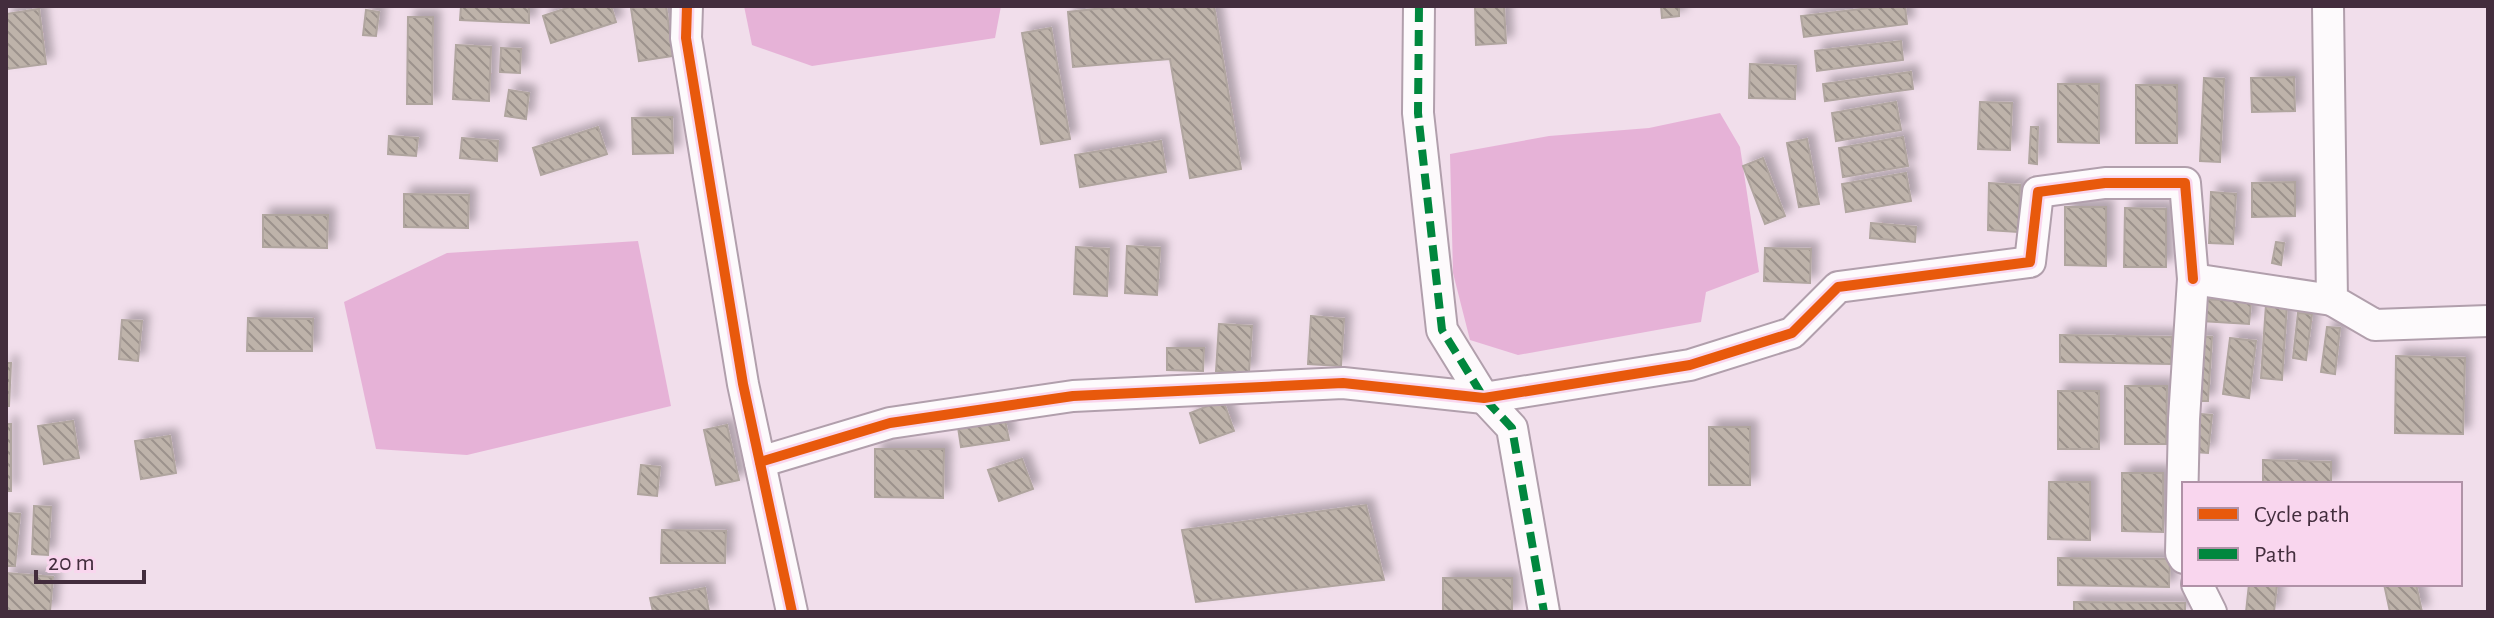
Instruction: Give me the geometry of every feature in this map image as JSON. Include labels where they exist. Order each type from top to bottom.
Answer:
[{"type":"street","points":[[687,6],[686,38],[743,384],[792,612]]},
{"type":"street","points":[[1419,6],[1418,113],[1442,330],[1484,398],[1512,428],[1544,612]]},
{"type":"street","points":[[2328,6],[2332,300]]},
{"type":"street","points":[[760,462],[890,423],[1073,396],[1343,383],[1484,398],[1690,365],[1792,333],[1838,287],[2030,262],[2038,192],[2105,183],[2185,183],[2193,279],[2183,482]]},
{"type":"street","points":[[2193,279],[2332,300],[2375,325],[2488,321]]},
{"type":"street","points":[[2182,508],[2182,555]]},
{"type":"street","points":[[2198,586],[2211,612]]},
{"type":"shaded area","points":[[744,6],[1001,6],[995,38],[812,66],[752,45]]},
{"type":"shaded area","points":[[1720,113],[1740,147],[1759,272],[1706,292],[1701,322],[1518,355],[1470,340],[1453,273],[1450,154],[1549,136],[1649,128]]},
{"type":"shaded area","points":[[638,241],[671,406],[467,455],[376,449],[344,302],[447,253]]},
{"type":"building","points":[[461,6],[529,6],[529,23],[460,20]]},
{"type":"building","points":[[573,6],[611,6],[616,22],[551,43],[543,16]]},
{"type":"building","points":[[666,6],[673,56],[639,61],[631,8]]},
{"type":"building","points":[[1122,6],[1214,6],[1241,169],[1190,178],[1170,59],[1073,67],[1068,12]]},
{"type":"building","points":[[1475,6],[1504,6],[1506,43],[1476,45]]},
{"type":"building","points":[[1661,6],[1679,6],[1679,16],[1662,18]]},
{"type":"building","points":[[1905,6],[1907,24],[1804,37],[1801,16]]},
{"type":"building","points":[[39,9],[46,64],[6,69],[6,14]]},
{"type":"building","points":[[366,10],[379,12],[376,36],[363,35]]},
{"type":"building","points":[[408,17],[433,17],[432,104],[407,104]]},
{"type":"building","points":[[1051,28],[1070,139],[1041,144],[1022,33]]},
{"type":"building","points":[[1901,41],[1903,60],[1817,71],[1815,51]]},
{"type":"building","points":[[456,45],[491,47],[489,101],[453,99]]},
{"type":"building","points":[[501,48],[521,49],[520,73],[500,72]]},
{"type":"building","points":[[1750,64],[1796,66],[1795,99],[1749,98]]},
{"type":"building","points":[[1911,72],[1913,89],[1825,101],[1823,84]]},
{"type":"building","points":[[2294,77],[2295,111],[2252,112],[2251,78]]},
{"type":"building","points":[[2204,78],[2224,79],[2220,162],[2200,161]]},
{"type":"building","points":[[2058,84],[2099,84],[2099,143],[2058,142]]},
{"type":"building","points":[[2136,85],[2177,85],[2177,143],[2136,143]]},
{"type":"building","points":[[509,90],[529,93],[526,119],[505,116]]},
{"type":"building","points":[[1896,102],[1901,130],[1836,141],[1832,113]]},
{"type":"building","points":[[1980,102],[2012,103],[2010,150],[1978,149]]},
{"type":"building","points":[[672,117],[673,153],[633,154],[632,118]]},
{"type":"building","points":[[598,127],[607,154],[541,175],[533,148]]},
{"type":"building","points":[[2031,127],[2038,127],[2037,164],[2029,163]]},
{"type":"building","points":[[389,136],[418,138],[416,156],[388,154]]},
{"type":"building","points":[[1903,137],[1908,166],[1843,177],[1839,148]]},
{"type":"building","points":[[462,138],[498,141],[497,161],[460,158]]},
{"type":"building","points":[[1807,139],[1819,204],[1799,207],[1787,143]]},
{"type":"building","points":[[1161,141],[1166,172],[1080,187],[1075,155]]},
{"type":"building","points":[[1763,158],[1785,216],[1765,224],[1743,166]]},
{"type":"building","points":[[1906,173],[1911,201],[1846,212],[1842,184]]},
{"type":"building","points":[[2295,182],[2295,216],[2252,217],[2252,183]]},
{"type":"building","points":[[1989,183],[2020,185],[2018,232],[1988,230]]},
{"type":"building","points":[[2211,192],[2236,194],[2233,244],[2209,243]]},
{"type":"building","points":[[404,194],[469,195],[468,228],[404,227]]},
{"type":"building","points":[[2065,207],[2106,207],[2106,266],[2065,265]]},
{"type":"building","points":[[2125,208],[2166,209],[2166,267],[2124,267]]},
{"type":"building","points":[[263,215],[328,215],[327,248],[263,247]]},
{"type":"building","points":[[1871,223],[1916,227],[1915,242],[1870,238]]},
{"type":"building","points":[[2276,242],[2284,243],[2281,265],[2272,263]]},
{"type":"building","points":[[1127,246],[1160,248],[1157,295],[1125,293]]},
{"type":"building","points":[[1076,247],[1109,249],[1107,296],[1074,294]]},
{"type":"building","points":[[1765,248],[1811,249],[1810,283],[1764,281]]},
{"type":"building","points":[[2203,299],[2251,302],[2249,324],[2201,321]]},
{"type":"building","points":[[2266,304],[2287,305],[2282,380],[2261,378]]},
{"type":"building","points":[[2298,313],[2312,314],[2306,360],[2293,358]]},
{"type":"building","points":[[1311,316],[1344,319],[1341,366],[1308,364]]},
{"type":"building","points":[[248,318],[313,319],[312,351],[247,351]]},
{"type":"building","points":[[122,320],[142,321],[138,361],[119,359]]},
{"type":"building","points":[[1219,324],[1252,326],[1249,373],[1216,371]]},
{"type":"building","points":[[2327,327],[2340,328],[2335,374],[2321,372]]},
{"type":"building","points":[[2060,335],[2172,337],[2171,364],[2060,362]]},
{"type":"building","points":[[2196,336],[2212,337],[2208,401],[2192,401]]},
{"type":"building","points":[[2230,338],[2256,341],[2249,398],[2223,394]]},
{"type":"building","points":[[1167,348],[1204,348],[1203,371],[1167,370]]},
{"type":"building","points":[[2396,356],[2465,358],[2463,434],[2395,433]]},
{"type":"building","points":[[6,363],[11,363],[9,406],[6,406]]},
{"type":"building","points":[[2125,386],[2167,386],[2166,444],[2125,444]]},
{"type":"building","points":[[2058,391],[2099,391],[2099,449],[2058,449]]},
{"type":"building","points":[[1223,400],[1234,431],[1200,443],[1190,413]]},
{"type":"building","points":[[2200,414],[2212,415],[2208,453],[2195,452]]},
{"type":"building","points":[[1005,420],[1009,440],[961,447],[958,427]]},
{"type":"building","points":[[73,421],[79,458],[44,464],[38,426]]},
{"type":"building","points":[[6,424],[11,424],[11,491],[6,491]]},
{"type":"building","points":[[727,425],[739,480],[716,485],[704,430]]},
{"type":"building","points":[[1709,427],[1750,427],[1750,485],[1709,485]]},
{"type":"building","points":[[170,436],[176,473],[141,479],[135,441]]},
{"type":"building","points":[[875,449],[944,449],[943,498],[875,497]]},
{"type":"building","points":[[1022,459],[1033,489],[999,501],[988,470]]},
{"type":"building","points":[[2263,460],[2331,462],[2331,482],[2263,482]]},
{"type":"building","points":[[641,465],[660,467],[657,496],[638,494]]},
{"type":"building","points":[[2122,473],[2163,473],[2163,532],[2122,531]]},
{"type":"building","points":[[2049,482],[2090,482],[2090,540],[2048,539]]},
{"type":"building","points":[[1366,505],[1384,580],[1196,602],[1182,530]]},
{"type":"building","points":[[34,506],[51,507],[48,555],[32,554]]},
{"type":"building","points":[[6,513],[20,514],[15,566],[6,566]]},
{"type":"building","points":[[662,530],[726,531],[725,563],[661,563]]},
{"type":"building","points":[[2058,558],[2170,559],[2169,587],[2058,585]]},
{"type":"building","points":[[6,573],[53,577],[50,612],[6,612]]},
{"type":"building","points":[[1443,578],[1512,578],[1512,612],[1443,612]]},
{"type":"building","points":[[2249,586],[2277,586],[2274,612],[2246,612]]},
{"type":"building","points":[[2384,586],[2416,586],[2422,612],[2390,612]]},
{"type":"building","points":[[705,588],[709,612],[653,612],[650,598]]},
{"type":"building","points":[[2074,602],[2185,603],[2185,612],[2074,612]]},
{"type":"marked path","points":[[1419,6],[1418,113],[1442,330],[1484,398],[1512,428],[1544,612]]},
{"type":"cycle path","points":[[687,6],[686,38],[743,384],[792,612]]},
{"type":"cycle path","points":[[760,462],[890,423],[1073,396],[1343,383],[1484,398],[1690,365],[1792,333],[1838,287],[2030,262],[2038,192],[2105,183],[2185,183],[2193,279]]}]
